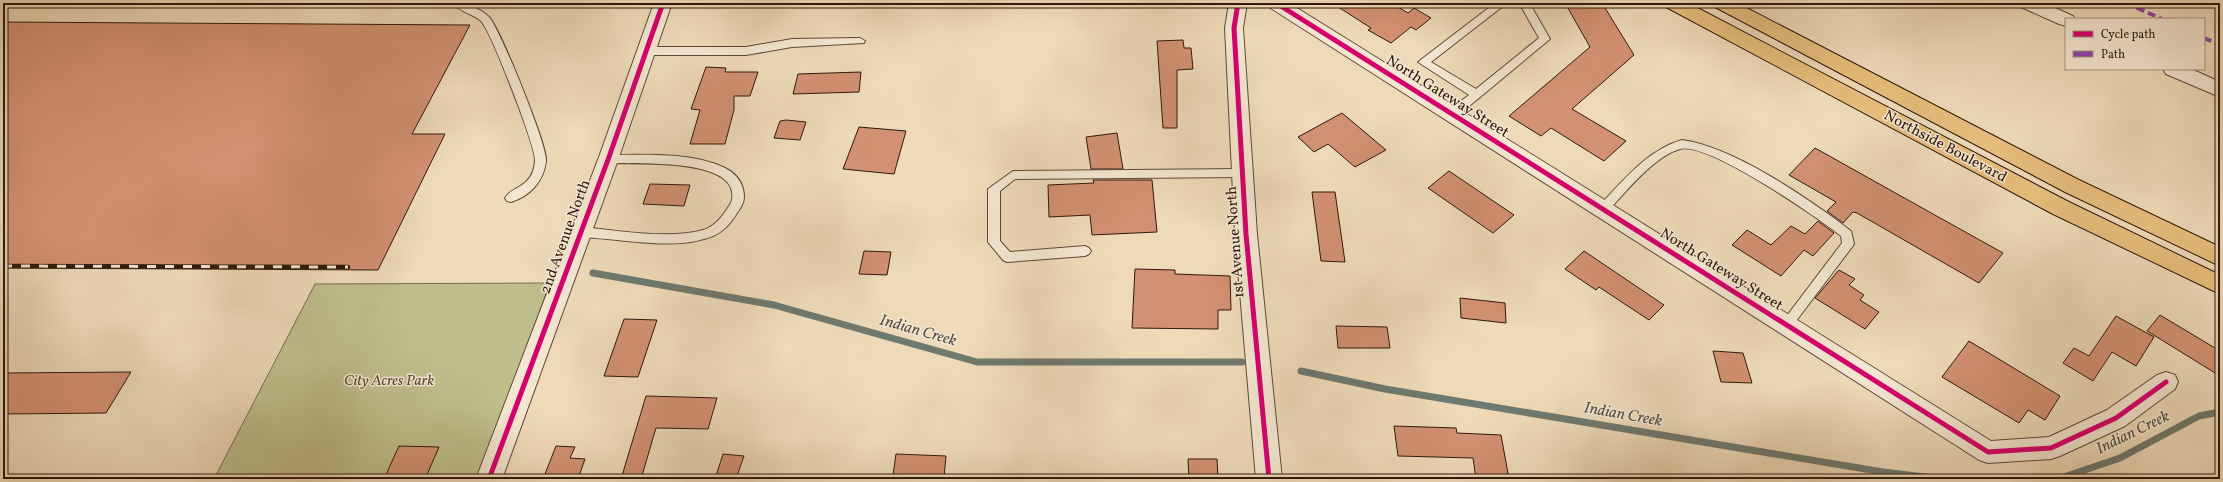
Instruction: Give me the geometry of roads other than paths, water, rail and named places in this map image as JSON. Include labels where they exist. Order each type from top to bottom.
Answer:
[{"type":"main road","name":"Northside Boulevard","points":[[1672,3],[2061,208],[2220,284]]},
{"type":"main road","name":"Northside Boulevard","points":[[1722,3],[2072,186],[2220,257]]},
{"type":"street","name":"2nd Avenue North","points":[[489,479],[608,159],[663,3]]},
{"type":"street","name":"1st Avenue North","points":[[1238,3],[1234,28],[1242,173],[1246,234],[1269,479]]},
{"type":"street","name":"North Gateway Street","points":[[1276,3],[1988,452],[2051,448],[2116,418],[2166,382]]},
{"type":"street","points":[[2028,3],[2065,20]]},
{"type":"street","points":[[2175,70],[2220,90]]},
{"type":"lane","points":[[458,3],[485,19],[502,50],[533,132],[541,159],[538,174],[526,190],[511,198]]},
{"type":"lane","points":[[1476,94],[1423,62],[1502,3]]},
{"type":"lane","points":[[1452,114],[1545,39],[1526,6],[1520,3]]},
{"type":"lane","points":[[646,51],[746,51],[792,43],[860,41]]},
{"type":"lane","points":[[1603,209],[1633,178],[1660,156],[1683,144],[1706,148],[1768,182],[1829,219],[1847,234],[1848,244],[1786,325]]},
{"type":"lane","points":[[581,232],[683,238],[708,233],[724,223],[738,202],[738,188],[730,175],[716,168],[672,161],[608,159]]},
{"type":"lane","points":[[1085,250],[1007,257],[994,242],[994,189],[1013,175],[1242,173]]},
{"type":"waterway","name":"Indian Creek","points":[[593,273],[774,305],[977,362],[1242,362]]},
{"type":"waterway","name":"Indian Creek","points":[[1301,371],[1385,389],[1883,472],[1941,479]]},
{"type":"waterway","name":"Indian Creek","points":[[2058,479],[2120,458],[2199,416],[2220,412]]},
{"type":"railway","points":[[3,266],[348,267]]},
{"type":"park label","name":"City Acres Park","points":[[389,381]]}]
